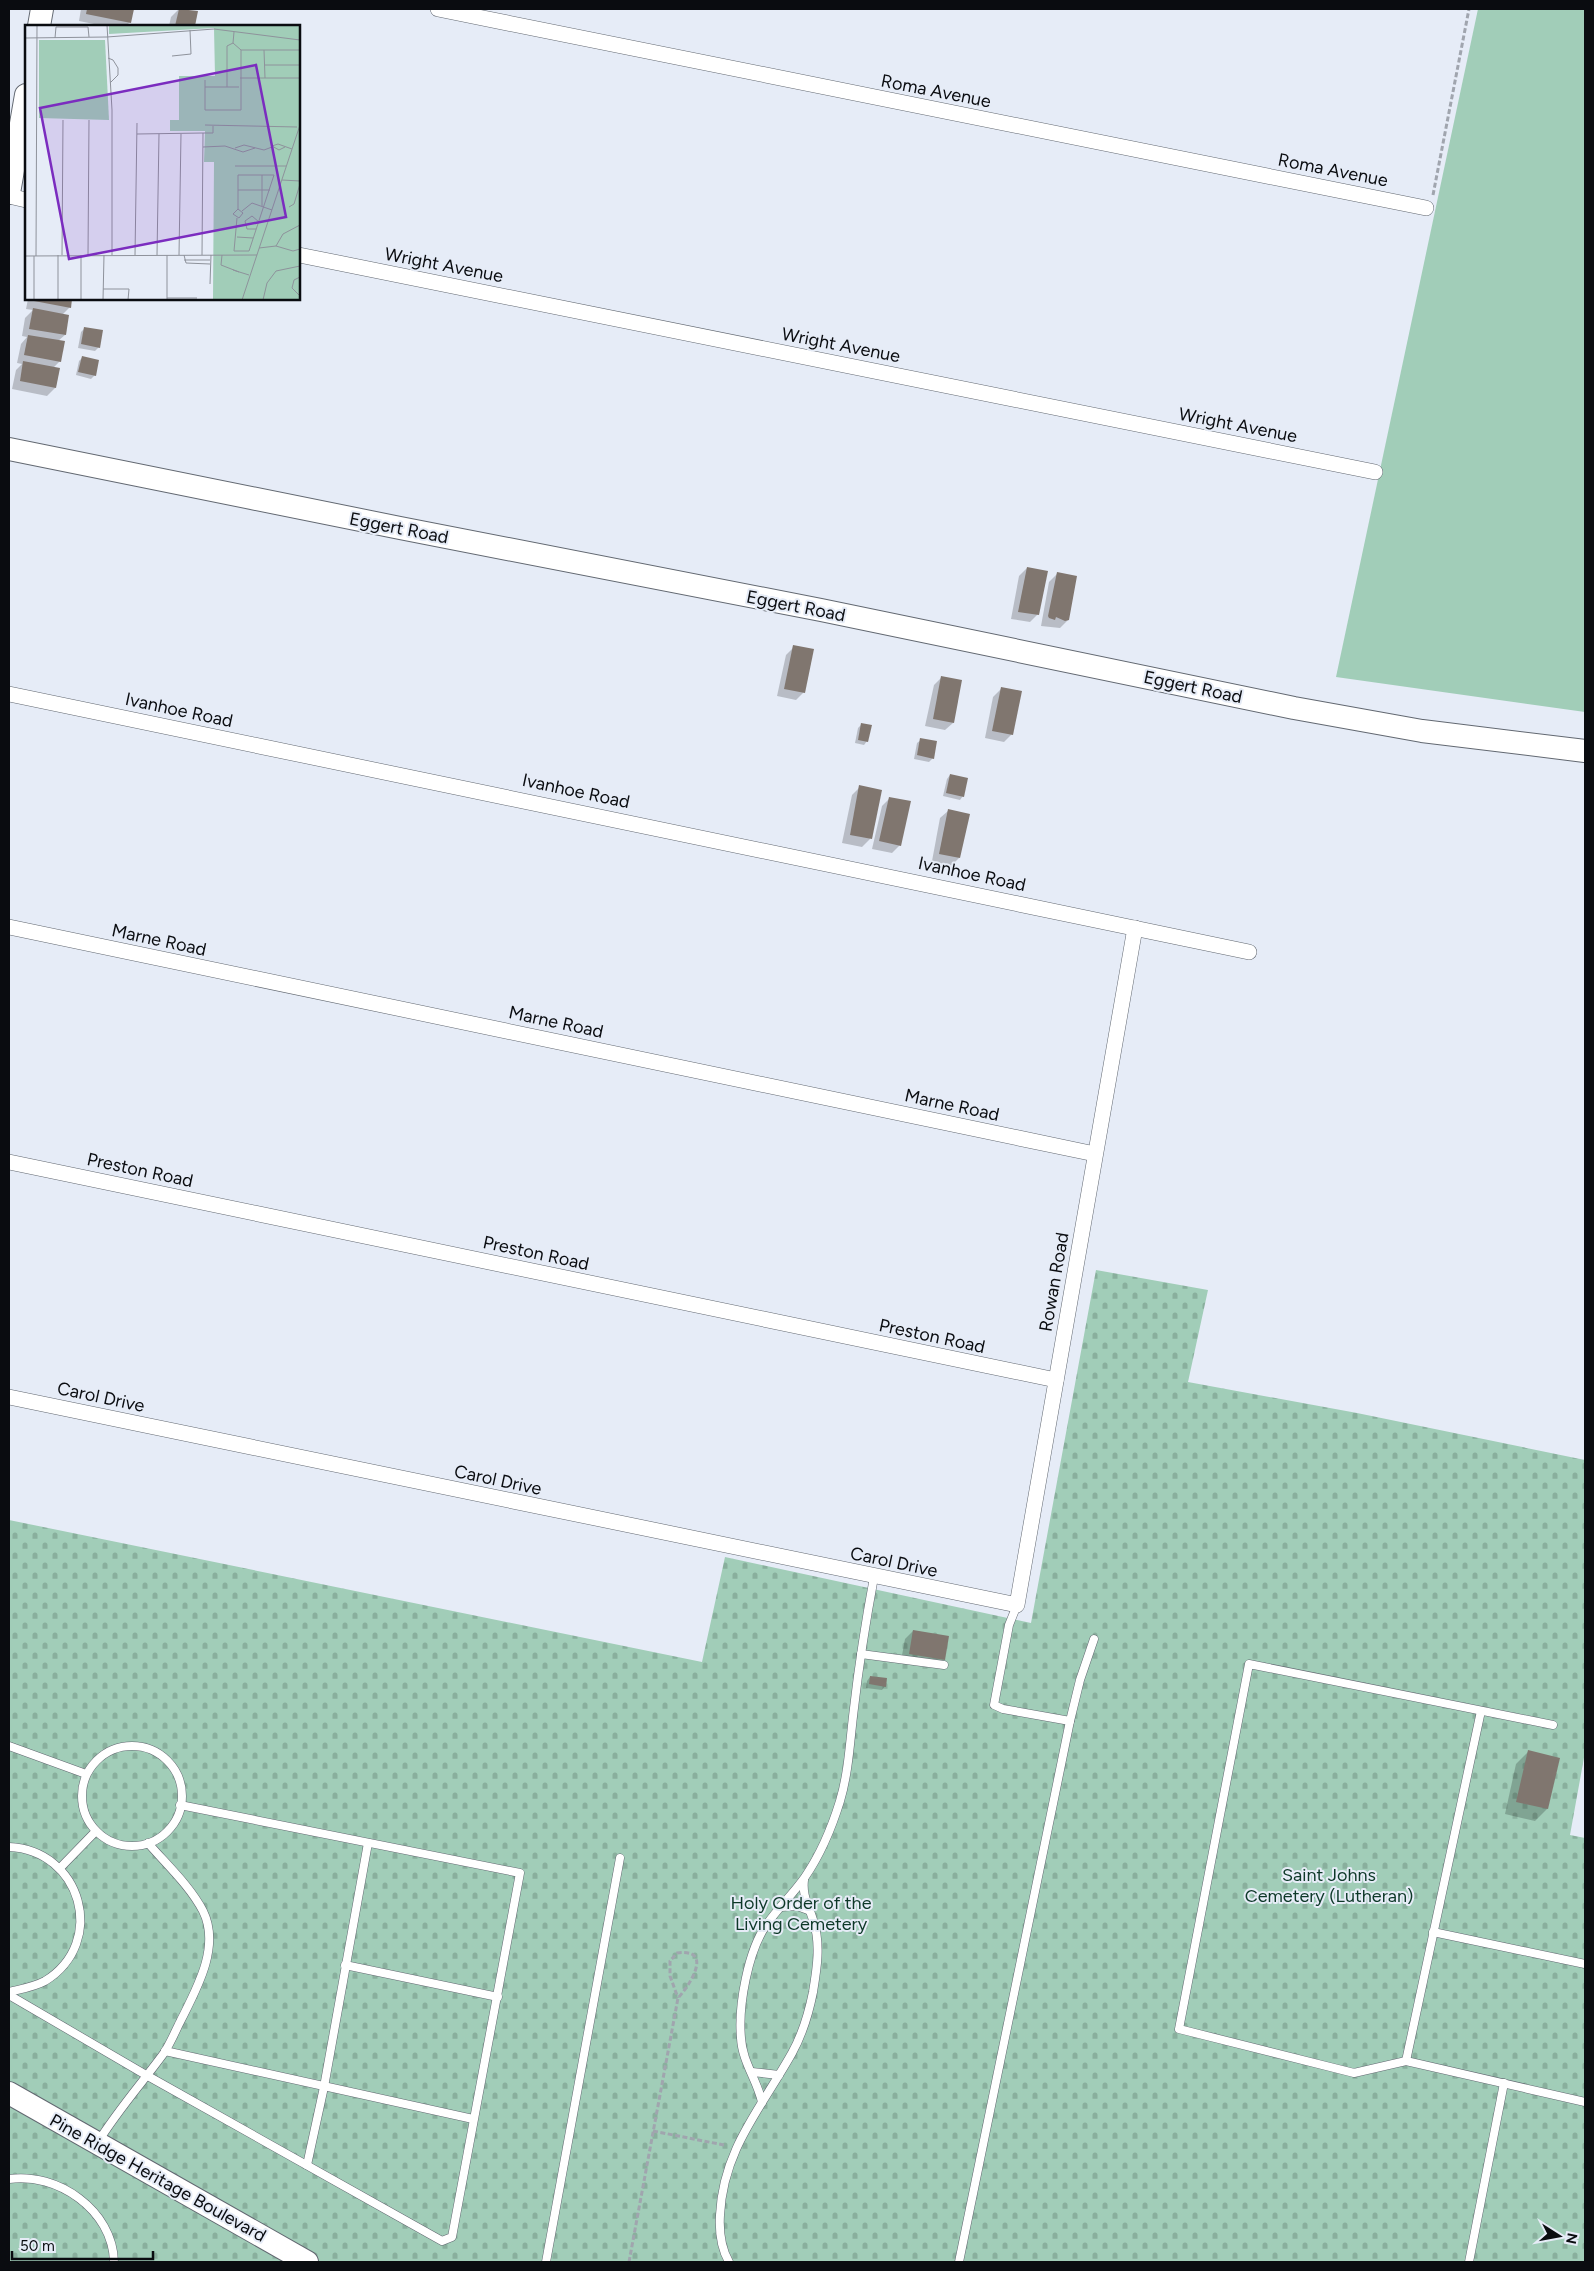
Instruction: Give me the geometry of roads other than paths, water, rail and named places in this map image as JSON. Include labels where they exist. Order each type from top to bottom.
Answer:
[{"type":"street","points":[[39,25],[42,9]]},
{"type":"street","name":"Roma Avenue","points":[[438,9],[1426,208]]},
{"type":"street","points":[[25,98],[15,126],[9,194],[25,200]]},
{"type":"street","name":"Wright Avenue","points":[[300,255],[1375,472]]},
{"type":"street","name":"Eggert Road","points":[[9,449],[830,612],[1294,708],[1422,731],[1585,751]]},
{"type":"street","name":"Ivanhoe Road","points":[[9,694],[1249,952]]},
{"type":"street","name":"Marne Road","points":[[9,927],[1095,1154]]},
{"type":"street","name":"Rowan Road","points":[[1017,1605],[1134,928]]},
{"type":"street","name":"Preston Road","points":[[9,1162],[1056,1380]]},
{"type":"street","name":"Carol Drive","points":[[9,1397],[1017,1605]]},
{"type":"street","name":"Pine Ridge Heritage Boulevard","points":[[9,2093],[307,2262]]},
{"type":"lane","points":[[762,2102],[758,2086],[743,2053],[740,2038],[746,1984],[758,1940],[766,1924],[804,1878],[828,1832],[840,1801],[847,1768],[861,1654],[874,1577]]},
{"type":"lane","points":[[1017,1605],[1009,1625],[994,1705],[1003,1709],[1070,1721]]},
{"type":"lane","points":[[959,2262],[1070,1721],[1080,1680],[1094,1640]]},
{"type":"lane","points":[[861,1654],[944,1665]]},
{"type":"lane","points":[[1553,1725],[1250,1664],[1179,2029],[1354,2073],[1406,2061],[1585,2102]]},
{"type":"lane","points":[[1406,2061],[1481,1711]]},
{"type":"lane","points":[[9,1746],[86,1774]]},
{"type":"lane","points":[[137,1746],[156,1752],[172,1766],[180,1784],[180,1805],[176,1818],[170,1828],[160,1837],[148,1843],[138,1846],[115,1843],[96,1831],[85,1814],[82,1794],[86,1774],[99,1758],[117,1748],[137,1746]]},
{"type":"lane","points":[[9,1993],[146,2075],[445,2241],[452,2236],[520,1873],[180,1805]]},
{"type":"lane","points":[[60,1868],[96,1831]]},
{"type":"lane","points":[[97,2143],[112,2120],[165,2051],[202,1977],[208,1955],[209,1934],[204,1912],[188,1889],[148,1843]]},
{"type":"lane","points":[[307,2165],[324,2087],[368,1843]]},
{"type":"lane","points":[[9,1847],[22,1848],[42,1855],[60,1868],[71,1883],[78,1900],[80,1918],[78,1937],[71,1955],[59,1970],[45,1981],[9,1993]]},
{"type":"lane","points":[[546,2262],[620,1858]]},
{"type":"lane","points":[[730,2262],[721,2242],[720,2218],[723,2190],[734,2151],[792,2052],[802,2029],[813,1992],[818,1945],[813,1919],[803,1893],[804,1878]]},
{"type":"lane","points":[[781,1907],[797,1906],[808,1910]]},
{"type":"lane","points":[[1433,1932],[1585,1964]]},
{"type":"lane","points":[[345,1964],[498,1997]]},
{"type":"lane","points":[[165,2051],[473,2119]]},
{"type":"lane","points":[[752,2072],[779,2075]]},
{"type":"lane","points":[[1468,2262],[1504,2083]]},
{"type":"lane","points":[[9,2179],[40,2180],[62,2187],[81,2199],[96,2216],[108,2236],[114,2262]]},
{"type":"park label","name":"Saint Johns Cemetery (Lutheran)","points":[[1329,1885]]},
{"type":"park label","name":"Holy Order of the Living Cemetery","points":[[801,1914]]}]
